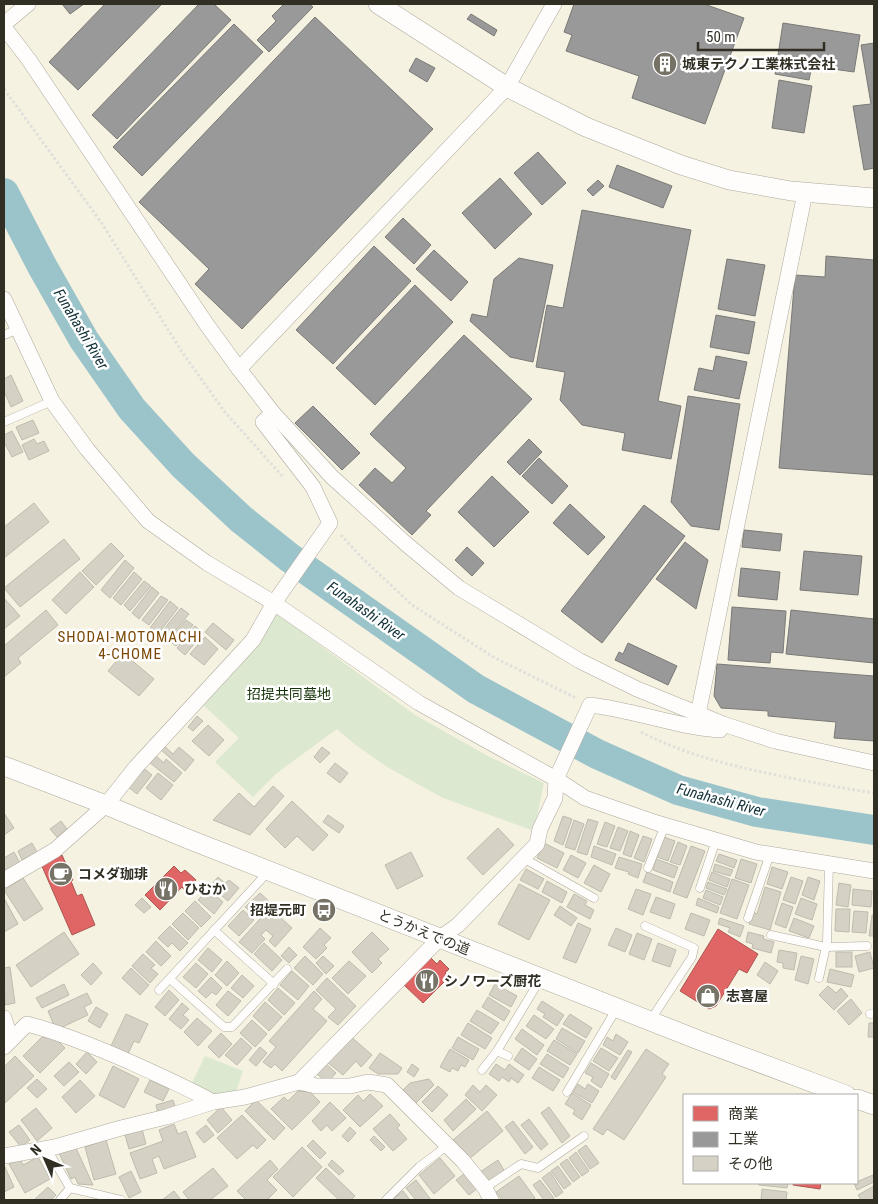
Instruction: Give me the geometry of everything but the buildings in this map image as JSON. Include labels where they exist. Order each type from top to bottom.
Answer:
[{"type":"street","points":[[28,4],[4,25],[206,325],[273,413],[332,476],[405,543],[459,588],[580,661],[637,690],[723,724],[775,741],[874,763]]},
{"type":"street","points":[[378,4],[507,87],[586,127],[681,165],[729,180],[805,193],[874,198]]},
{"type":"street","points":[[239,369],[507,87],[554,4]]},
{"type":"street","points":[[698,714],[805,193]]},
{"type":"street","points":[[4,299],[52,401],[87,449],[148,521],[207,563],[277,600],[419,703],[558,776],[585,798],[665,825],[770,854],[874,871]]},
{"type":"street","points":[[5,877],[55,850],[106,805],[136,767],[253,640],[277,600],[330,522],[313,487],[263,422],[273,413]]},
{"type":"street","points":[[299,1082],[440,938],[458,925],[537,844],[540,829],[555,798],[558,776],[589,707],[609,707],[695,728],[720,730],[723,724]]},
{"type":"street","name":"とうかえでの道","points":[[4,766],[650,1021],[843,1094]]},
{"type":"street","points":[[4,1018],[7,1044]]},
{"type":"street","points":[[7,1044],[27,1024],[50,1030],[100,1049],[184,1086],[213,1102]]},
{"type":"street","points":[[4,1156],[47,1148],[166,1117],[213,1102],[245,1097],[299,1082],[316,1086],[350,1086],[368,1082],[388,1085],[448,1146],[488,1194]]},
{"type":"street","points":[[858,1099],[874,1105]]},
{"type":"lane","points":[[4,335],[18,329]]},
{"type":"lane","points":[[4,422],[52,401]]},
{"type":"lane","points":[[648,868],[665,825]]},
{"type":"lane","points":[[700,888],[716,840]]},
{"type":"lane","points":[[748,918],[770,854]]},
{"type":"lane","points":[[523,858],[594,898]]},
{"type":"lane","points":[[819,978],[826,947],[829,864]]},
{"type":"lane","points":[[159,990],[269,871]]},
{"type":"lane","points":[[644,926],[694,948],[692,957],[650,1021]]},
{"type":"lane","points":[[214,930],[274,984]]},
{"type":"lane","points":[[771,934],[826,947],[867,946]]},
{"type":"lane","points":[[170,979],[224,1027],[232,1027],[287,969]]},
{"type":"lane","points":[[482,1070],[497,1051],[541,978]]},
{"type":"lane","points":[[568,1092],[618,1008]]},
{"type":"lane","points":[[497,1051],[508,1056]]},
{"type":"lane","points":[[488,1194],[520,1164],[538,1168],[584,1136]]},
{"type":"lane","points":[[386,1200],[419,1167],[448,1146]]},
{"type":"lane","points":[[47,1148],[70,1188],[122,1200]]},
{"type":"lane","points":[[60,1200],[70,1188]]},
{"type":"path","points":[[4,89],[100,222],[182,352],[224,411],[288,482]]},
{"type":"path","points":[[330,522],[362,558],[412,605],[496,658],[589,707]]},
{"type":"path","points":[[639,731],[661,742],[718,763],[839,788],[874,793]]},
{"type":"green space","name":"招提共同墓地","points":[[276,613],[415,715],[488,756],[544,783],[534,831],[443,798],[387,767],[337,729],[277,773],[253,797],[215,762],[239,738],[202,704]]},
{"type":"green space","points":[[205,1056],[243,1071],[235,1095],[215,1099],[191,1085]]},
{"type":"waterway","name":"Funahashi River","points":[[4,193],[42,266],[84,340],[132,409],[183,465],[241,519],[290,558],[476,689],[597,754],[678,790],[757,812],[874,830]]},
{"type":"place","name":"城東テクノ工業株式会社","points":[[665,64]]},
{"type":"place","name":"コメダ珈琲","points":[[61,874]]},
{"type":"place","name":"ひむか","points":[[166,889]]},
{"type":"place","name":"招堤元町","points":[[324,910]]},
{"type":"place","name":"シノワーズ厨花","points":[[427,981]]},
{"type":"place","name":"志喜屋","points":[[708,996]]},
{"type":"district","name":"SHODAI-MOTOMACHI 4-CHOME","points":[[130,646]]}]
